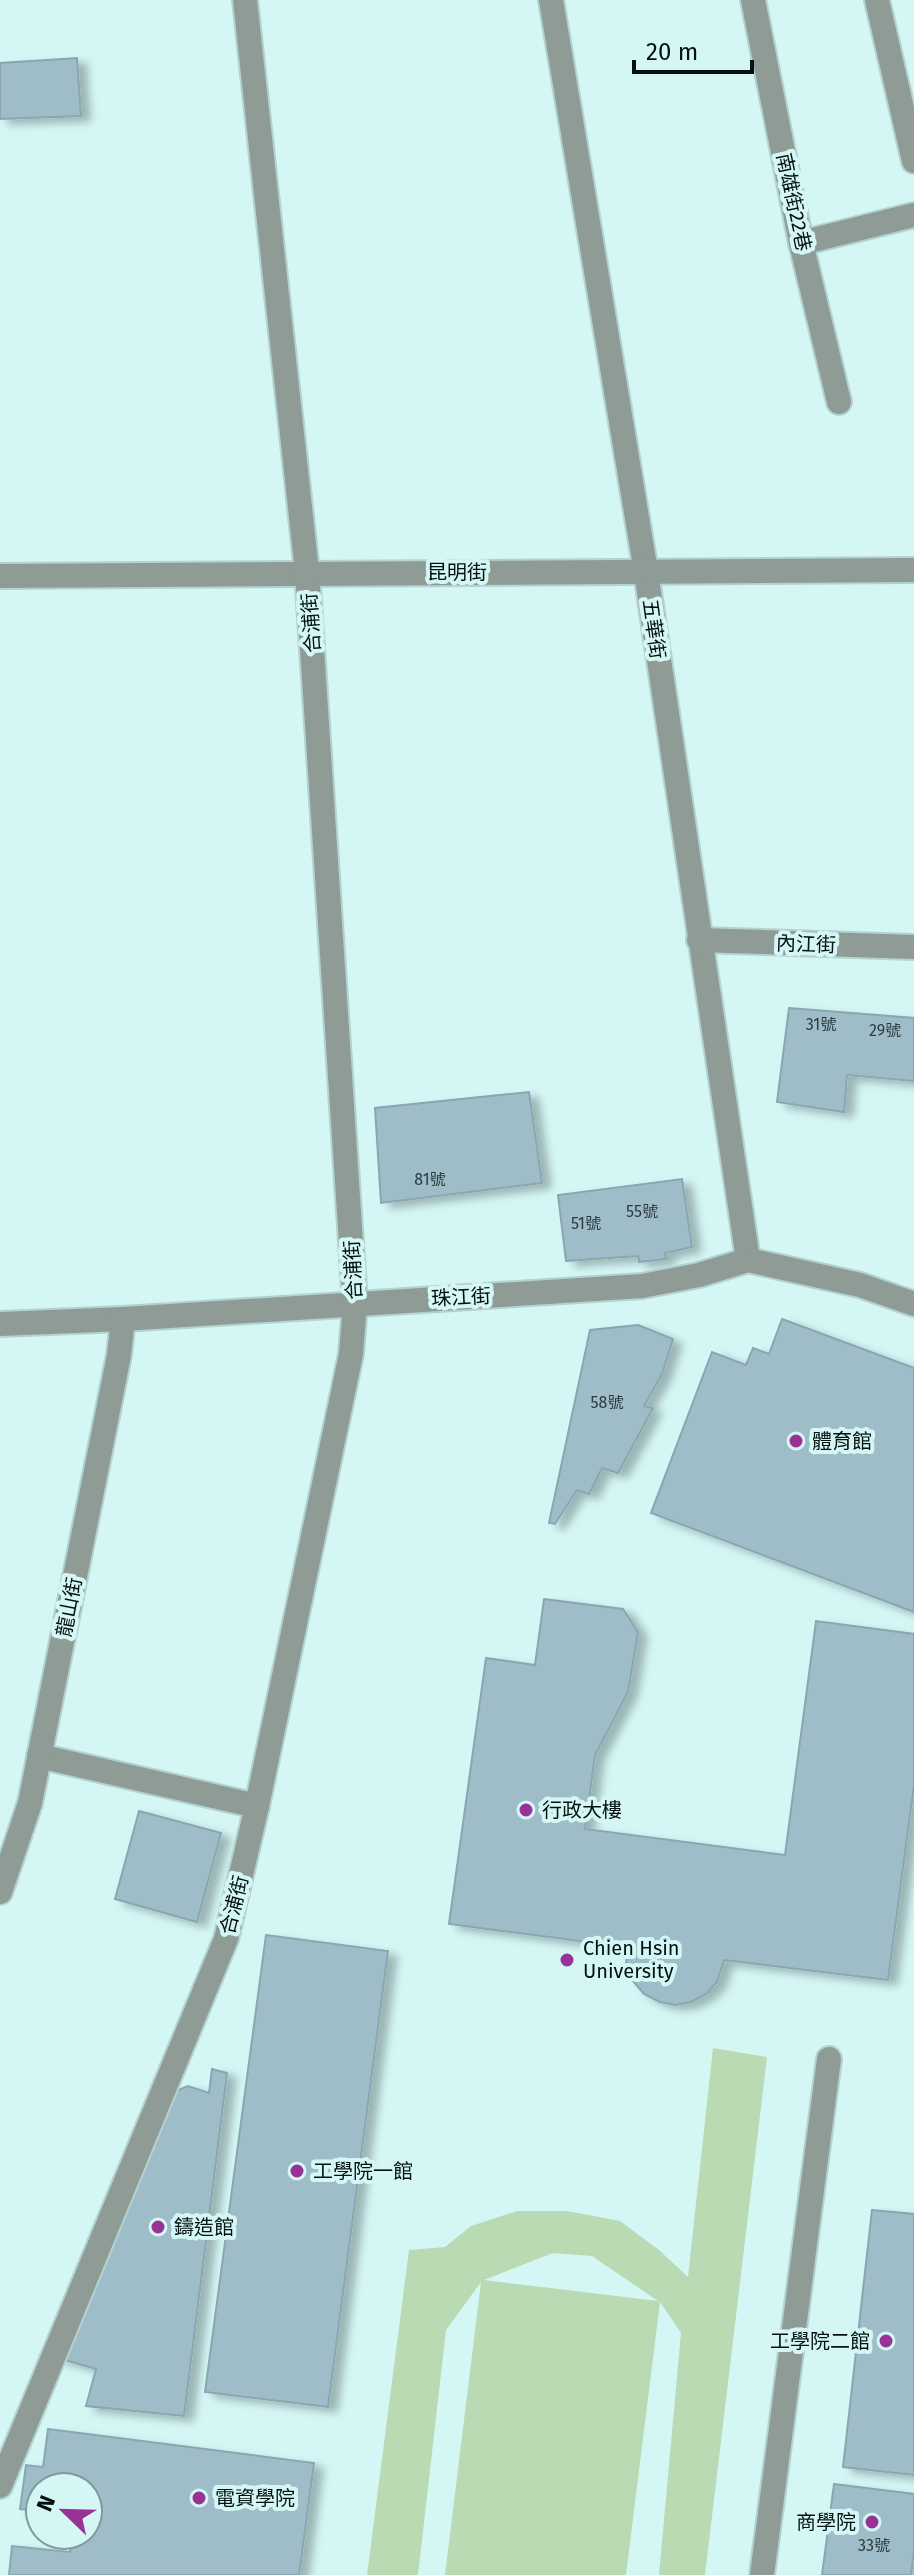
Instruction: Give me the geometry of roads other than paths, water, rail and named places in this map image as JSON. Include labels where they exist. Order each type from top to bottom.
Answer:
[{"type":"lane","name":"合浦街","points":[[0,2486],[226,1939],[257,1806],[351,1354],[355,1304],[307,572],[245,0]]},
{"type":"lane","name":"五華街","points":[[551,0],[646,572],[748,1260]]},
{"type":"lane","name":"南雄街22巷","points":[[753,0],[801,243],[839,402]]},
{"type":"lane","points":[[877,0],[914,161]]},
{"type":"lane","points":[[801,243],[914,215]]},
{"type":"lane","name":"昆明街","points":[[0,576],[914,570]]},
{"type":"lane","name":"內江街","points":[[699,940],[914,947]]},
{"type":"lane","name":"珠江街","points":[[0,1324],[642,1286],[699,1275],[748,1260],[860,1285],[914,1304]]},
{"type":"lane","name":"龍山街","points":[[0,1892],[30,1803],[119,1355],[123,1319]]},
{"type":"lane","points":[[39,1756],[257,1806]]},
{"type":"lane","points":[[762,2575],[829,2059]]},
{"type":"place","name":"體育館","points":[[796,1441]]},
{"type":"place","name":"行政大樓","points":[[526,1810]]},
{"type":"place","name":"Chien Hsin University","points":[[567,1960]]},
{"type":"place","name":"工學院一館","points":[[297,2171]]},
{"type":"place","name":"鑄造館","points":[[158,2227]]},
{"type":"place","name":"工學院二館","points":[[886,2341]]},
{"type":"place","name":"電資學院","points":[[199,2498]]},
{"type":"place","name":"商學院","points":[[872,2522]]}]
